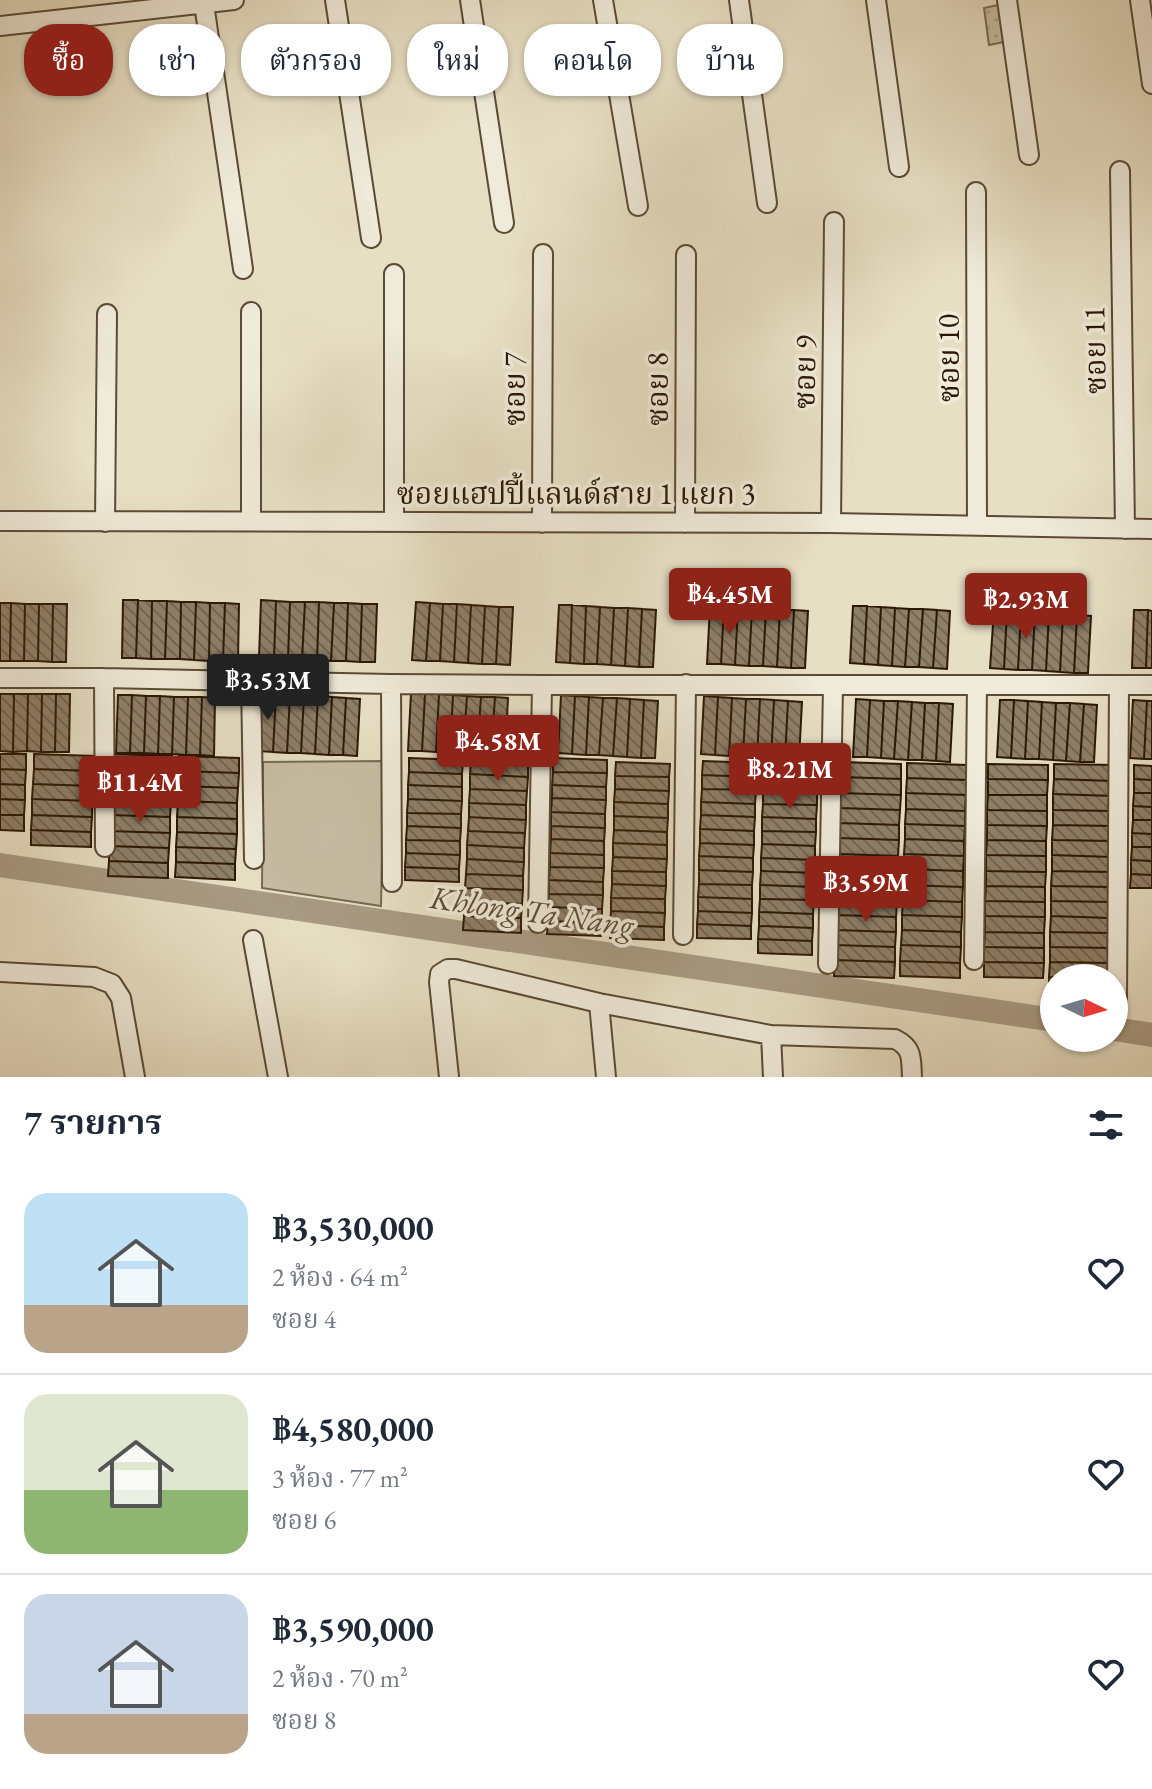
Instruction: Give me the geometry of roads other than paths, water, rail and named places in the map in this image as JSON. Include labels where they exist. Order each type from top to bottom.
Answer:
[{"type":"street","points":[[0,26],[133,6],[234,0]]},
{"type":"street","points":[[335,0],[371,238]]},
{"type":"street","points":[[470,0],[504,223]]},
{"type":"street","points":[[603,0],[638,206]]},
{"type":"street","points":[[739,0],[767,203]]},
{"type":"street","points":[[876,0],[899,167]]},
{"type":"street","points":[[1007,0],[1029,155]]},
{"type":"street","points":[[1140,0],[1152,84]]},
{"type":"street","points":[[204,4],[243,269]]},
{"type":"street","name":"ซอย 11","points":[[1120,171],[1125,529]]},
{"type":"street","name":"ซอย 10","points":[[976,192],[977,524]]},
{"type":"street","name":"ซอย 9","points":[[831,523],[834,222]]},
{"type":"street","name":"ซอย 7","points":[[542,523],[543,254]]},
{"type":"street","name":"ซอย 8","points":[[685,523],[686,255]]},
{"type":"street","points":[[394,274],[394,521]]},
{"type":"street","points":[[251,312],[251,521]]},
{"type":"street","points":[[105,522],[107,314]]},
{"type":"street","name":"ซอยแฮปปี้แลนด์สาย 1 แยก 3","points":[[0,521],[977,524],[1152,529]]},
{"type":"street","points":[[0,678],[542,685],[1152,685]]},
{"type":"street","points":[[104,678],[105,847]]},
{"type":"street","points":[[251,680],[254,859]]},
{"type":"street","points":[[391,684],[392,882]]},
{"type":"street","points":[[683,935],[686,684]]},
{"type":"street","points":[[538,923],[542,685]]},
{"type":"street","points":[[974,960],[977,685]]},
{"type":"street","points":[[1117,964],[1119,685]]},
{"type":"street","points":[[828,964],[833,686]]},
{"type":"street","points":[[253,940],[278,1077]]},
{"type":"street","points":[[449,1077],[439,982],[440,974],[448,969],[599,1003],[771,1035],[895,1039],[905,1044],[910,1053],[912,1077]]},
{"type":"street","points":[[0,972],[94,977],[112,984],[121,998],[135,1077]]},
{"type":"street","points":[[599,1003],[606,1077]]},
{"type":"street","points":[[771,1035],[773,1077]]},
{"type":"waterway","name":"Khlong Ta Nang","points":[[0,865],[1040,1018]]},
{"type":"waterway","name":"Khlong Ta Nang","points":[[1128,1031],[1152,1035]]}]
